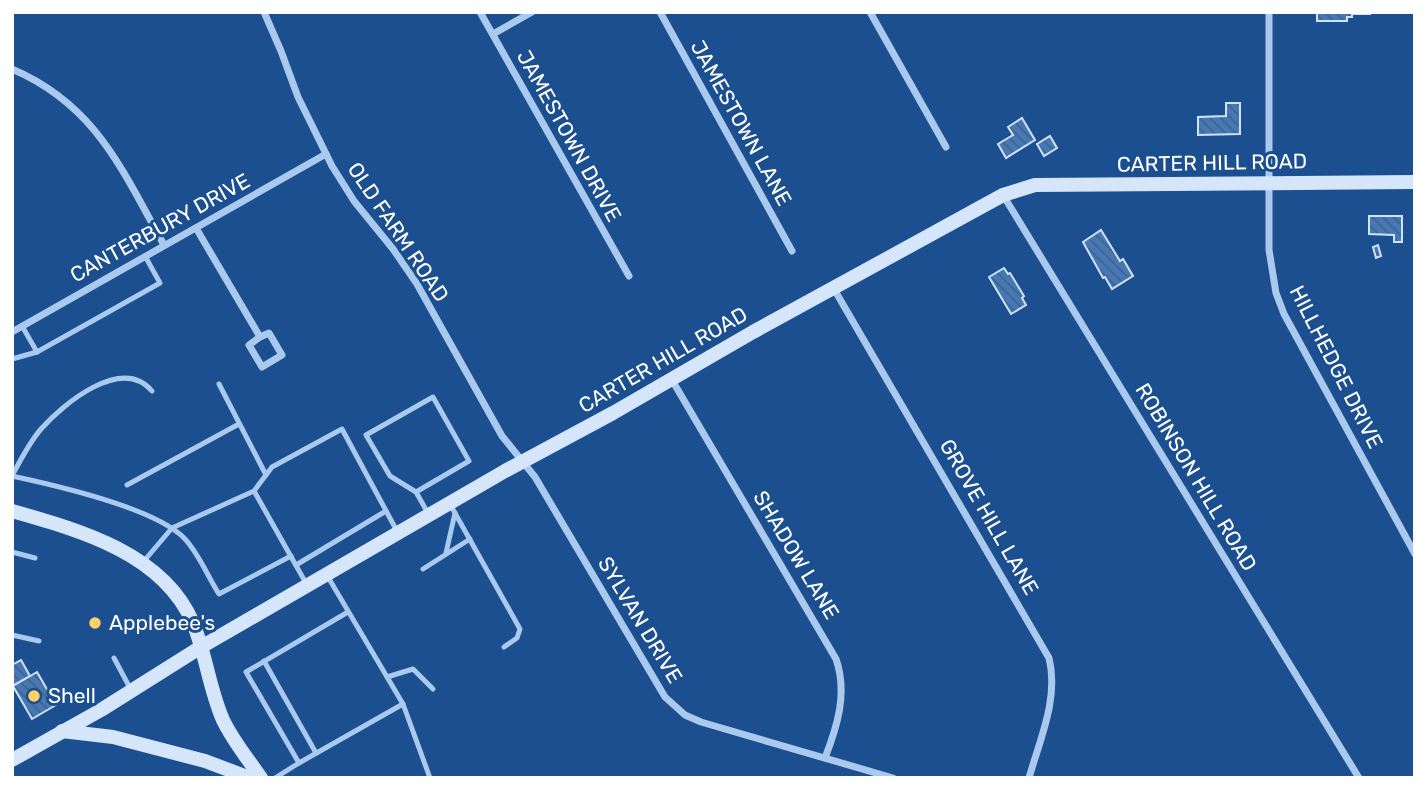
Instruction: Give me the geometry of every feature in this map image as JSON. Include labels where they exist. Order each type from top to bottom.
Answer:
[{"type":"main road","name":"CARTER HILL ROAD","points":[[12,760],[429,515],[452,508],[521,462],[1003,195],[1035,186],[1415,182]]},
{"type":"main road","points":[[12,511],[120,548],[142,562],[173,592],[187,612],[223,720],[261,778]]},
{"type":"main road","points":[[62,731],[113,737],[205,761],[250,778]]},
{"type":"street","name":"OLD FARM ROAD","points":[[264,12],[298,97],[326,154],[354,201],[417,284],[502,436],[521,462]]},
{"type":"street","name":"JAMESTOWN DRIVE","points":[[480,12],[629,276]]},
{"type":"street","points":[[493,34],[532,12]]},
{"type":"street","name":"JAMESTOWN LANE","points":[[660,12],[792,251]]},
{"type":"street","points":[[870,12],[946,147]]},
{"type":"street","name":"HILLHEDGE DRIVE","points":[[1269,12],[1271,273],[1280,305],[1415,554]]},
{"type":"street","points":[[12,69],[57,94],[92,125],[121,168],[164,245]]},
{"type":"street","name":"CANTERBURY DRIVE","points":[[12,332],[326,154]]},
{"type":"street","name":"ROBINSON HILL ROAD","points":[[1003,195],[1359,778]]},
{"type":"street","points":[[196,228],[260,337]]},
{"type":"street","name":"GROVE HILL LANE","points":[[834,289],[1049,658],[1053,672],[1051,699],[1029,778]]},
{"type":"street","points":[[269,333],[282,355],[262,367],[248,345],[260,337],[269,333]]},
{"type":"street","name":"SHADOW LANE","points":[[672,380],[836,659],[841,676],[842,696],[825,758]]},
{"type":"street","name":"SYLVAN DRIVE","points":[[521,462],[535,477],[658,686],[673,705],[685,715],[701,722],[892,778]]},
{"type":"lane","points":[[12,359],[37,352],[160,283],[145,256]]},
{"type":"lane","points":[[22,326],[37,352]]},
{"type":"lane","points":[[152,391],[145,383],[125,377],[113,379],[91,389],[56,412],[24,452],[12,476],[142,513],[172,528],[186,540],[219,594],[291,556]]},
{"type":"lane","points":[[219,384],[266,475]]},
{"type":"lane","points":[[416,492],[469,461],[433,397],[366,435],[390,476],[416,492],[429,515]]},
{"type":"lane","points":[[127,485],[239,424]]},
{"type":"lane","points":[[142,562],[172,528],[254,491],[272,467],[342,429],[398,533]]},
{"type":"lane","points":[[254,491],[307,585]]},
{"type":"lane","points":[[452,508],[520,629],[517,638],[504,647]]},
{"type":"lane","points":[[446,552],[452,508]]},
{"type":"lane","points":[[296,565],[386,511]]},
{"type":"lane","points":[[423,569],[470,539]]},
{"type":"lane","points":[[12,552],[35,558]]},
{"type":"lane","points":[[326,575],[403,704],[430,778]]},
{"type":"lane","points":[[299,763],[246,672],[348,612]]},
{"type":"lane","points":[[12,635],[39,641]]},
{"type":"lane","points":[[114,658],[131,691]]},
{"type":"lane","points":[[264,661],[316,753]]},
{"type":"lane","points":[[387,677],[413,668],[433,689]]},
{"type":"lane","points":[[275,778],[403,704]]},
{"type":"building","points":[[1317,12],[1370,14],[1352,14],[1352,17],[1347,17],[1347,21],[1317,21]]},
{"type":"building","points":[[1226,103],[1240,103],[1240,134],[1198,135],[1198,117],[1226,116]]},
{"type":"building","points":[[1022,118],[1035,140],[1006,158],[998,144],[1013,135],[1008,127]]},
{"type":"building","points":[[1050,136],[1057,148],[1044,156],[1037,144]]},
{"type":"building","points":[[1369,216],[1402,216],[1402,242],[1394,242],[1394,235],[1369,234]]},
{"type":"building","points":[[1101,230],[1120,261],[1123,259],[1133,276],[1112,289],[1083,242]]},
{"type":"building","points":[[1378,245],[1381,256],[1376,258],[1373,247]]},
{"type":"building","points":[[1004,268],[1024,296],[1022,298],[1026,305],[1011,314],[989,277]]},
{"type":"building","points":[[21,660],[30,676],[12,686],[12,665]]},
{"type":"building","name":"Shell","points":[[37,672],[56,705],[32,719],[13,686]]},
{"type":"place","name":"Applebee's","points":[[95,623]]},
{"type":"place","name":"Shell","points":[[34,696]]}]
